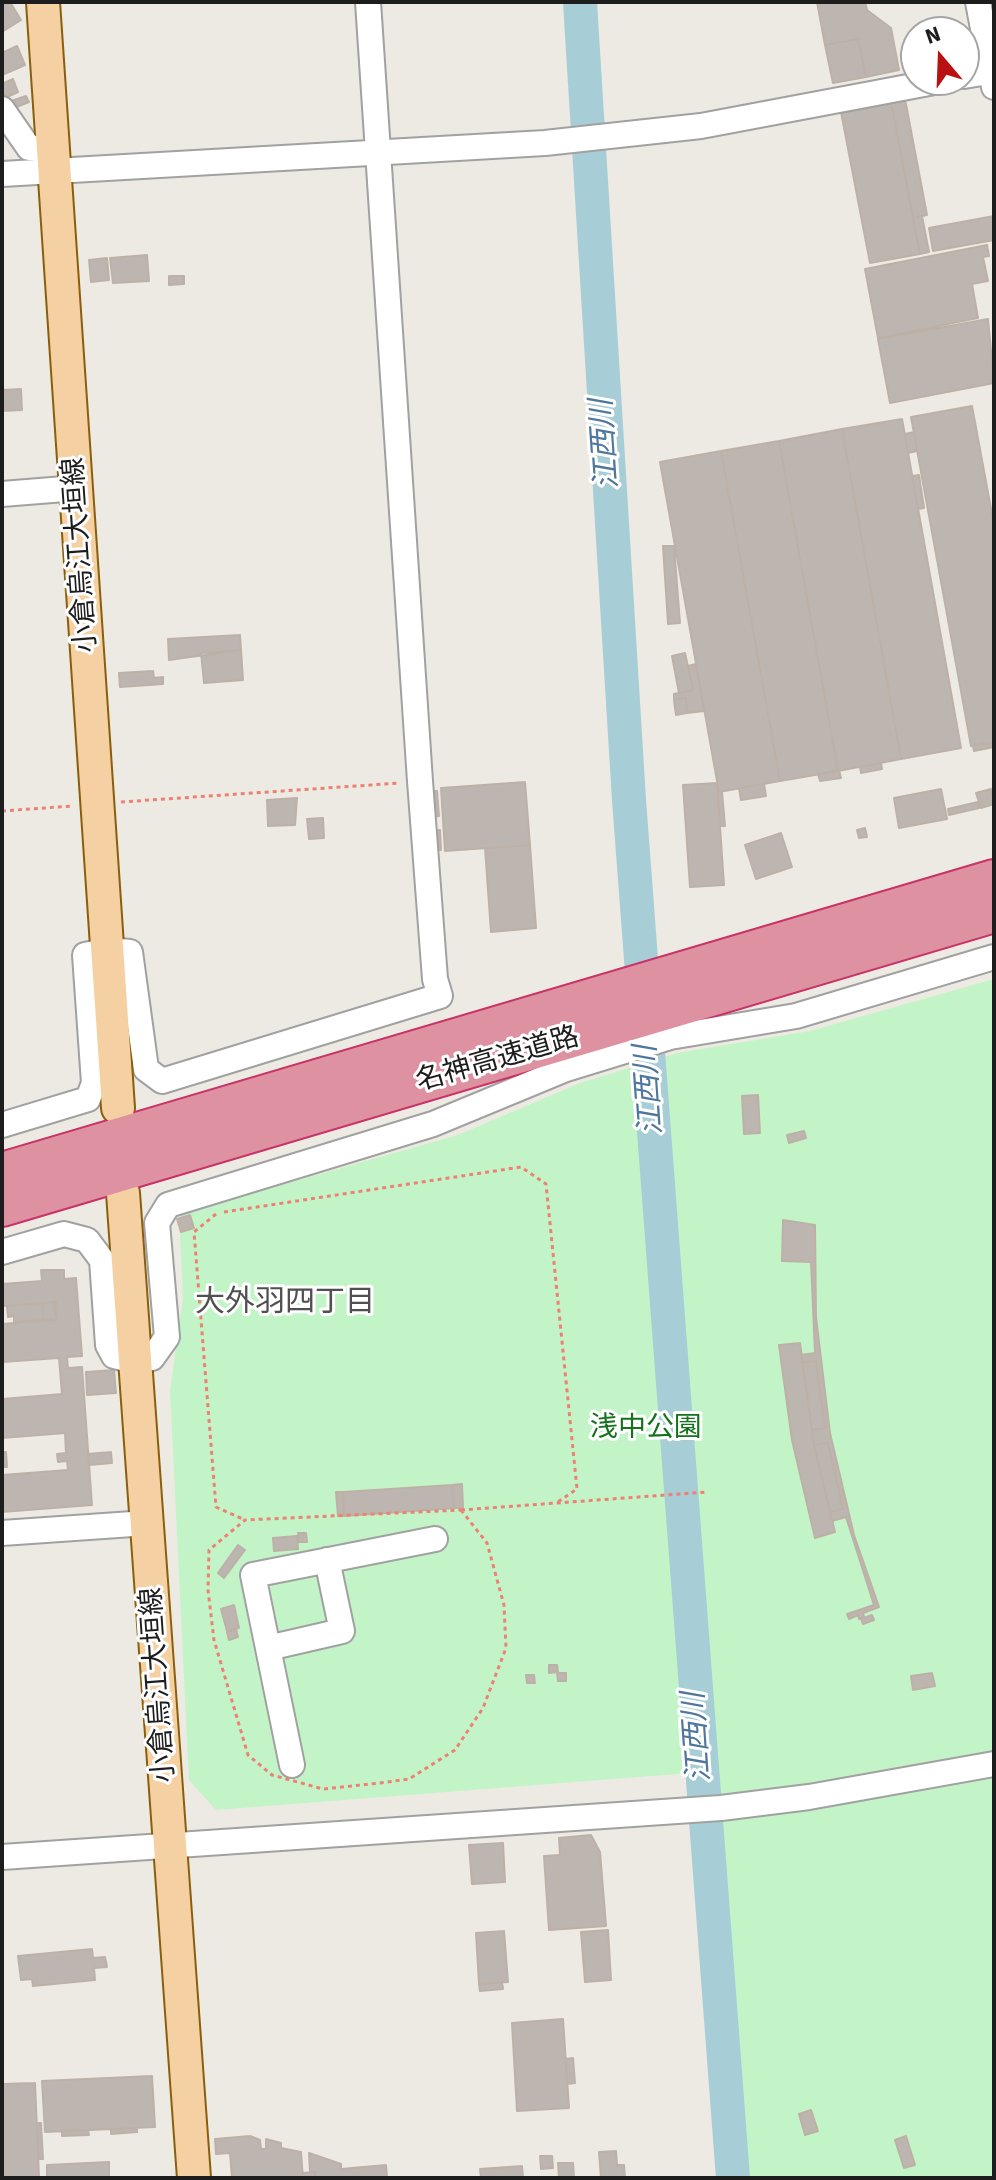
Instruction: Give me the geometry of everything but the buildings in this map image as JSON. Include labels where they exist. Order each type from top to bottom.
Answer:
[{"type":"highway","name":"名神高速道路","points":[[2,1208],[557,1041],[698,984],[994,878]]},
{"type":"highway","name":"名神高速道路","points":[[698,984],[994,914]]},
{"type":"highway","name":"名神高速道路","points":[[2,1171],[557,1041]]},
{"type":"main road","name":"小倉烏江大垣線","points":[[43,2],[118,1108]]},
{"type":"main road","name":"小倉烏江大垣線","points":[[123,1193],[194,2178]]},
{"type":"street","points":[[2,1125],[88,1099],[94,1083],[85,955],[109,950],[130,952],[146,1069],[162,1081],[440,996],[435,979],[420,781],[368,2]]},
{"type":"street","points":[[978,2],[993,76]]},
{"type":"street","points":[[2,174],[54,159],[379,153],[545,143],[701,126],[900,88]]},
{"type":"street","points":[[2,109],[29,148],[54,159]]},
{"type":"street","points":[[2,494],[77,488]]},
{"type":"street","points":[[2,1252],[64,1234],[87,1240],[102,1260],[108,1345],[114,1356],[137,1362],[152,1358],[167,1337],[157,1223],[168,1205],[433,1124],[557,1041],[670,1037],[796,1016],[994,957]]},
{"type":"street","points":[[2,1533],[147,1523]]},
{"type":"street","points":[[292,1765],[253,1575],[435,1539]]},
{"type":"street","points":[[268,1648],[342,1631],[327,1560]]},
{"type":"street","points":[[2,1857],[721,1808],[809,1797],[994,1764]]},
{"type":"path","points":[[2,811],[420,781]]},
{"type":"path","points":[[245,1520],[216,1507],[194,1232],[217,1213],[521,1167],[546,1184],[558,1298],[577,1489],[555,1504]]},
{"type":"path","points":[[461,1510],[707,1492]]},
{"type":"green space","name":"浅中公園","points":[[994,979],[994,2178],[733,2178],[703,1772],[216,1810],[189,1780],[170,1391],[183,1298],[179,1214],[458,1135],[580,1083],[677,1053],[810,1031]]},
{"type":"waterway","name":"江西川","points":[[580,2],[629,800],[733,2178]]},
{"type":"district","name":"大外羽四丁目","points":[[285,1304]]}]
